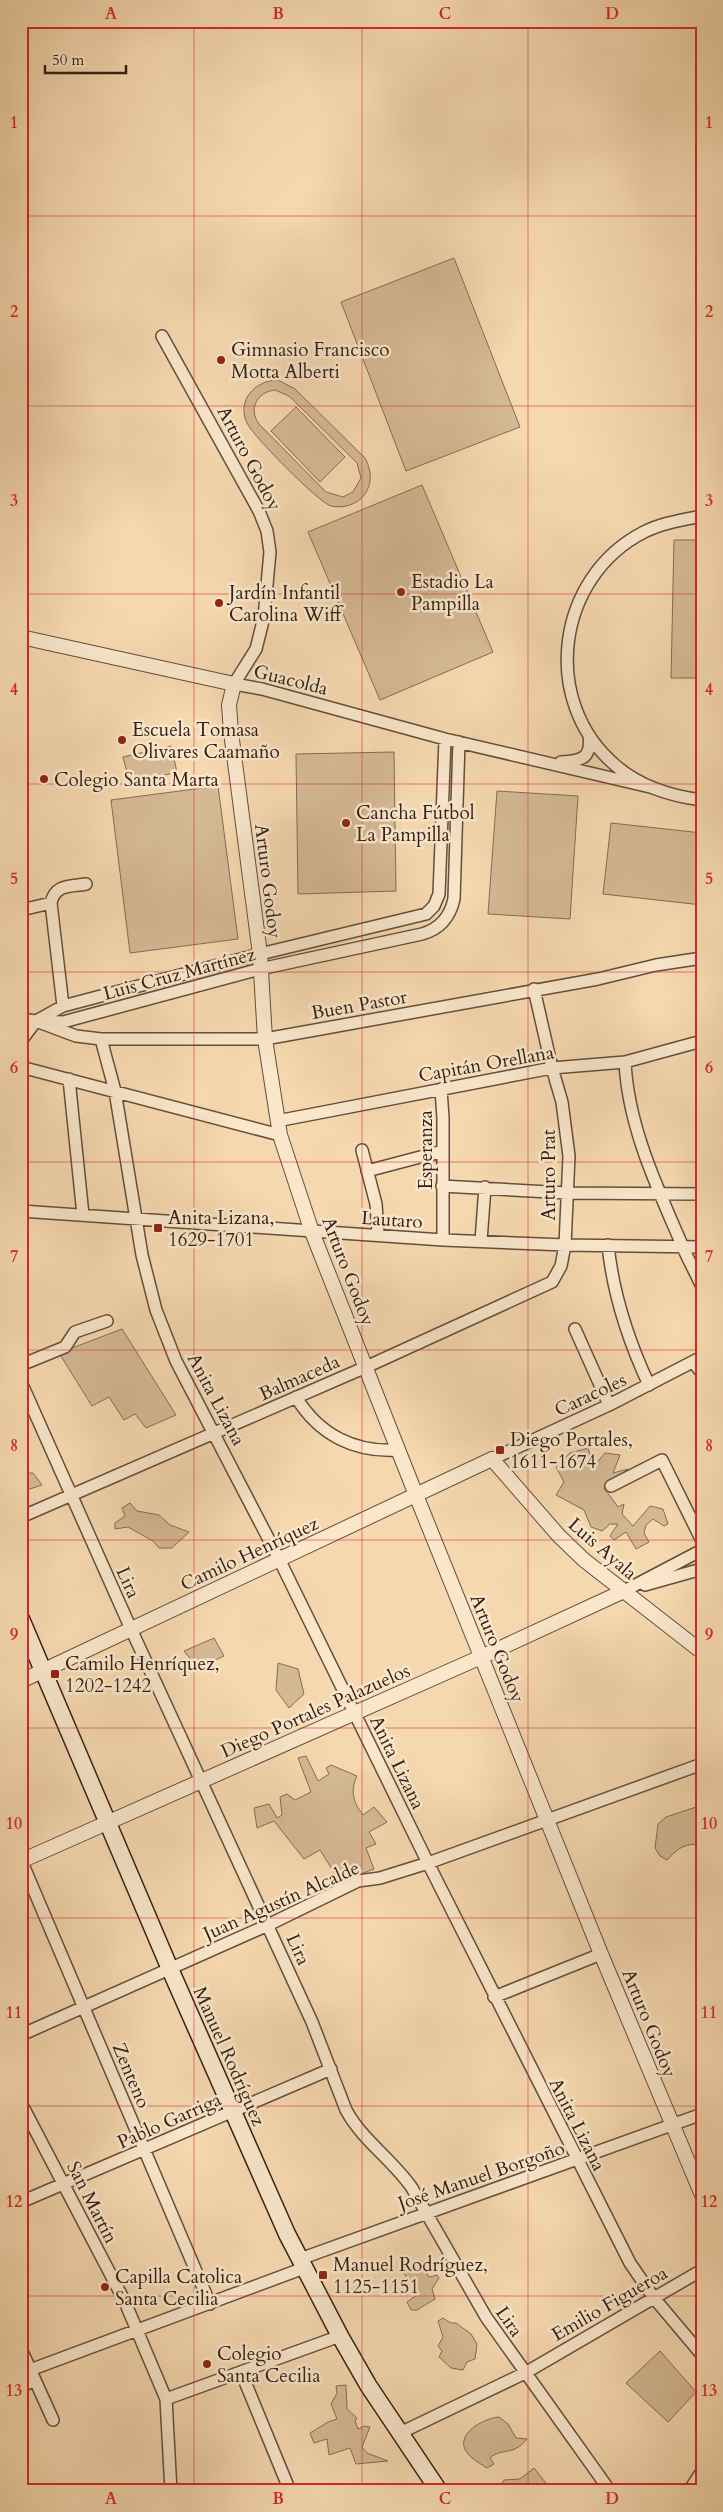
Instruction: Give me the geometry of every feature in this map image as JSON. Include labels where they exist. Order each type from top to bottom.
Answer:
[{"type":"main road","name":"Manuel Rodríguez","points":[[21,1618],[170,1969],[302,2264],[340,2336],[400,2433],[439,2491]]},
{"type":"street","name":"Arturo Godoy","points":[[162,336],[259,511],[267,531],[270,569],[264,617],[256,649],[234,684],[230,705],[231,732],[260,954],[265,1039],[280,1135],[312,1232],[416,1495],[601,1954],[702,2195]]},
{"type":"street","points":[[702,516],[664,524],[631,540],[599,568],[583,592],[569,633],[566,661],[572,700],[589,735],[616,766],[650,787],[672,795],[702,800]]},
{"type":"street","name":"Guacolda","points":[[21,636],[262,689],[445,739],[650,787]]},
{"type":"street","name":"Guacolda","points":[[550,763],[582,759],[591,747],[589,735]]},
{"type":"street","name":"Luis Cruz Martínez","points":[[21,1041],[36,1020],[63,1006],[260,954],[416,918],[430,910],[440,894],[445,739]]},
{"type":"street","name":"Luis Cruz Martínez","points":[[36,1020],[63,1022],[260,969],[422,934],[435,929],[446,919],[454,899],[459,742]]},
{"type":"street","points":[[63,1006],[51,903],[53,894],[58,889],[86,884]]},
{"type":"street","points":[[21,910],[51,903]]},
{"type":"street","name":"Buen Pastor","points":[[21,1019],[36,1020],[76,1036],[101,1039],[265,1039],[702,958]]},
{"type":"street","name":"Arturo Prat","points":[[534,989],[552,1068],[562,1102],[568,1137],[565,1245]]},
{"type":"street","name":"Anita Lizana","points":[[101,1039],[115,1091],[135,1220],[148,1283],[166,1336],[188,1386],[215,1433],[279,1559],[494,1997],[630,2263],[654,2298],[702,2355]]},
{"type":"street","name":"Capitán Orellana","points":[[277,1121],[552,1068],[625,1062],[702,1042]]},
{"type":"street","points":[[625,1062],[630,1105],[661,1195],[682,1246],[702,1287]]},
{"type":"street","points":[[21,1067],[280,1135]]},
{"type":"street","points":[[69,1079],[84,1215]]},
{"type":"street","name":"Esperanza","points":[[441,1089],[443,1151],[442,1240]]},
{"type":"street","points":[[362,1150],[376,1204],[378,1234]]},
{"type":"street","points":[[367,1171],[443,1151]]},
{"type":"street","points":[[442,1186],[567,1193],[702,1194]]},
{"type":"street","points":[[481,1242],[485,1187]]},
{"type":"street","name":"Lautaro","points":[[21,1211],[312,1232],[378,1234],[442,1240],[565,1245],[702,1247]]},
{"type":"street","name":"Balmaceda","points":[[21,1517],[547,1285],[559,1272],[565,1245]]},
{"type":"street","points":[[608,1245],[610,1268],[622,1317],[649,1385]]},
{"type":"street","points":[[21,1365],[65,1347],[75,1332],[107,1321]]},
{"type":"street","points":[[575,1329],[609,1405]]},
{"type":"street","points":[[697,1359],[702,1373]]},
{"type":"street","name":"Caracoles","points":[[492,1459],[609,1405],[697,1359]]},
{"type":"street","name":"Lira","points":[[21,1382],[131,1629],[312,2022],[354,2123],[399,2171],[427,2212],[473,2297],[610,2491]]},
{"type":"street","points":[[296,1397],[312,1420],[334,1437],[358,1447],[385,1451],[399,1450]]},
{"type":"street","name":"Camilo Henríquez","points":[[21,1681],[492,1459]]},
{"type":"street","name":"Luis Ayala","points":[[492,1459],[559,1536],[584,1560],[702,1652]]},
{"type":"street","points":[[611,1486],[662,1460],[702,1541]]},
{"type":"street","name":"Diego Portales Palazuelos","points":[[21,1860],[481,1657],[624,1591],[702,1550]]},
{"type":"street","name":"Diego Portales Palazuelos","points":[[624,1591],[702,1569]]},
{"type":"street","name":"Juan Agustín Alcalde","points":[[21,2035],[268,1925],[358,1881],[380,1878],[428,1863],[702,1764]]},
{"type":"street","name":"Zenteno","points":[[21,1860],[85,2006],[210,2304]]},
{"type":"street","points":[[494,1997],[601,1954]]},
{"type":"street","name":"Pablo Garriga","points":[[21,2202],[330,2069]]},
{"type":"street","name":"San Martín","points":[[21,2103],[138,2330],[166,2399],[170,2491]]},
{"type":"street","name":"José Manuel Borgoño","points":[[21,2386],[32,2375],[138,2330],[210,2304],[427,2212],[702,2114]]},
{"type":"street","name":"Emilio Figueroa","points":[[400,2433],[525,2373],[702,2270]]},
{"type":"street","points":[[166,2399],[340,2336]]},
{"type":"street","points":[[21,2349],[53,2420]]},
{"type":"street","points":[[240,2372],[290,2491]]},
{"type":"street","points":[[689,2491],[702,2470]]},
{"type":"shaded area","points":[[454,258],[520,427],[406,471],[341,302]]},
{"type":"shaded area","points":[[278,380],[295,389],[365,458],[370,471],[370,480],[368,489],[359,501],[341,507],[331,506],[324,502],[287,468],[252,430],[244,415],[246,399],[262,383]],"holes":[[[275,390],[289,396],[357,463],[361,478],[353,492],[343,497],[326,492],[259,424],[254,413],[254,407],[263,394]]]},
{"type":"shaded area","points":[[296,407],[345,457],[320,482],[271,431]]},
{"type":"shaded area","name":"Estadio La Pampilla","points":[[422,485],[493,652],[380,700],[308,532]]},
{"type":"shaded area","points":[[674,540],[702,540],[702,678],[671,678]]},
{"type":"shaded area","points":[[171,746],[177,772],[130,784],[123,757]]},
{"type":"shaded area","name":"Cancha Fútbol La Pampilla","points":[[394,752],[396,891],[298,894],[296,754]]},
{"type":"shaded area","points":[[218,786],[238,939],[130,953],[111,800]]},
{"type":"shaded area","name":"Cancha Fútbol La Pampilla","points":[[497,791],[578,796],[570,919],[488,914]]},
{"type":"shaded area","points":[[611,823],[702,833],[702,905],[603,894]]},
{"type":"shaded area","points":[[122,1329],[176,1415],[146,1428],[135,1414],[124,1420],[109,1397],[92,1406],[59,1353]]},
{"type":"shaded area","points":[[588,1448],[594,1466],[605,1453],[620,1455],[613,1473],[628,1469],[604,1488],[618,1507],[624,1504],[622,1514],[633,1526],[650,1506],[663,1509],[668,1524],[664,1526],[653,1519],[646,1525],[644,1533],[649,1542],[636,1549],[626,1532],[614,1540],[610,1536],[618,1524],[610,1524],[602,1531],[591,1527],[584,1510],[556,1495],[564,1482],[556,1467],[570,1453]]},
{"type":"shaded area","points":[[21,1464],[26,1473],[33,1473],[42,1485],[21,1492]]},
{"type":"shaded area","points":[[130,1503],[137,1511],[159,1515],[170,1525],[189,1532],[172,1548],[159,1548],[153,1541],[128,1527],[115,1529],[115,1523],[125,1516],[122,1508]]},
{"type":"shaded area","points":[[214,1638],[224,1656],[198,1668],[184,1651]]},
{"type":"shaded area","points":[[278,1663],[298,1669],[304,1694],[289,1708],[276,1690]]},
{"type":"shaded area","points":[[306,1756],[318,1781],[329,1774],[326,1768],[331,1765],[357,1776],[353,1792],[355,1801],[363,1815],[374,1807],[387,1822],[369,1832],[376,1844],[366,1848],[374,1869],[340,1882],[320,1850],[304,1859],[274,1821],[257,1828],[254,1808],[269,1804],[277,1818],[282,1815],[280,1797],[287,1794],[295,1800],[311,1792],[298,1758]]},
{"type":"shaded area","points":[[702,1805],[702,1844],[682,1847],[667,1860],[660,1856],[655,1848],[658,1824],[666,1817]]},
{"type":"shaded area","points":[[421,2261],[425,2262],[429,2270],[427,2275],[430,2277],[437,2275],[439,2278],[432,2289],[435,2299],[417,2310],[411,2310],[407,2302],[417,2295],[417,2291],[401,2270],[410,2263],[414,2267]]},
{"type":"shaded area","points":[[443,2318],[451,2323],[456,2323],[471,2334],[477,2344],[475,2359],[467,2362],[463,2370],[451,2368],[439,2357],[442,2351],[438,2346],[443,2337],[438,2321]]},
{"type":"shaded area","points":[[660,2351],[696,2392],[668,2422],[626,2383]]},
{"type":"shaded area","points":[[346,2385],[347,2409],[357,2418],[355,2421],[358,2429],[364,2426],[370,2427],[362,2447],[367,2453],[388,2461],[356,2464],[350,2448],[329,2455],[327,2439],[314,2443],[310,2433],[337,2419],[331,2404],[337,2393],[336,2386]]},
{"type":"shaded area","points":[[499,2417],[508,2424],[516,2438],[527,2439],[517,2448],[494,2455],[490,2458],[494,2464],[487,2468],[468,2454],[464,2447],[464,2440],[467,2434],[478,2424]]},
{"type":"shaded area","points":[[534,2468],[552,2491],[523,2491],[521,2489],[506,2491],[500,2486],[504,2480],[520,2479]]},
{"type":"place","name":"Gimnasio Francisco Motta Alberti","points":[[221,360]]},
{"type":"place","name":"Estadio La Pampilla","points":[[401,592]]},
{"type":"place","name":"Jardín Infantil Carolina Wiff","points":[[219,603]]},
{"type":"place","name":"Escuela Tomasa Olivares Caamaño","points":[[122,740]]},
{"type":"place","name":"Colegio Santa Marta","points":[[44,779]]},
{"type":"place","name":"Cancha Fútbol La Pampilla","points":[[346,823]]},
{"type":"place","name":"Anita Lizana, 1629-1701","points":[[158,1228]]},
{"type":"place","name":"Diego Portales, 1611-1674","points":[[500,1450]]},
{"type":"place","name":"Camilo Henríquez, 1202-1242","points":[[55,1674]]},
{"type":"place","name":"Manuel Rodríguez, 1125-1151","points":[[323,2275]]},
{"type":"place","name":"Capilla Catolica Santa Cecilia","points":[[105,2287]]},
{"type":"place","name":"Colegio Santa Cecilia","points":[[207,2364]]}]
